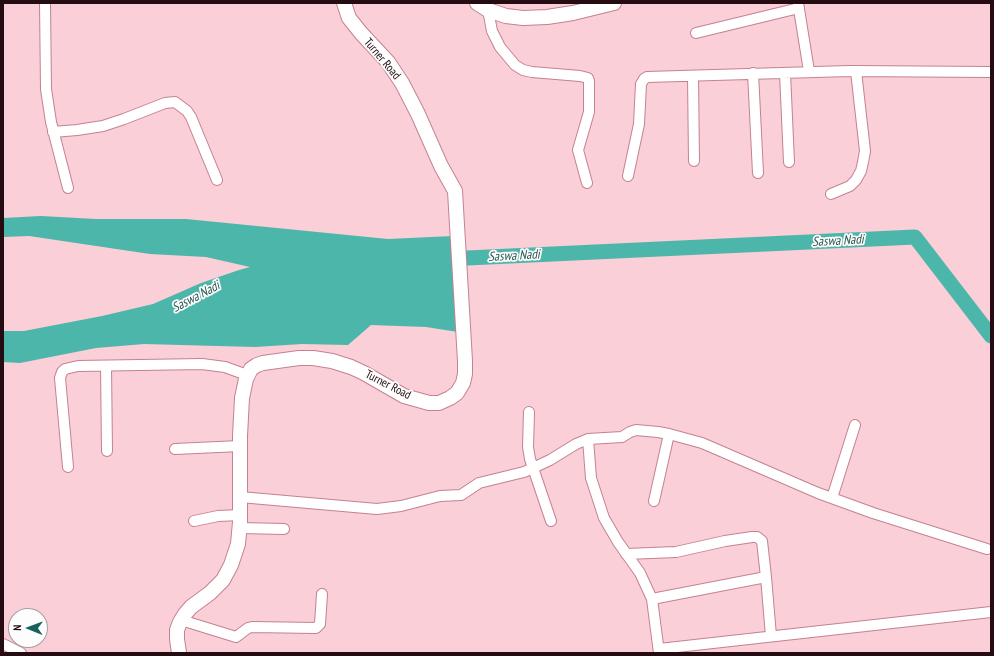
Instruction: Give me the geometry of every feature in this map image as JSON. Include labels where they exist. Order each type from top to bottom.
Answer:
[{"type":"main road","name":"Turner Road","points":[[247,375],[251,369],[263,363],[299,358],[313,358],[332,361],[351,367],[398,392],[418,400],[439,403],[457,393],[460,389],[465,374],[466,361],[455,191],[441,166],[418,114],[402,83],[388,62],[360,33],[349,18],[344,3]]},
{"type":"main road","points":[[483,6],[506,16],[523,18],[546,17],[574,13],[614,3]]},
{"type":"main road","points":[[179,653],[177,630],[181,620],[191,607],[210,593],[223,580],[238,544],[240,522],[240,446],[243,394],[247,375]]},
{"type":"street","points":[[45,3],[44,76],[53,132],[68,188]]},
{"type":"street","points":[[483,6],[492,31],[500,47],[515,65],[523,70],[532,72],[580,76],[588,78],[590,81],[589,112],[578,150],[587,183]]},
{"type":"street","points":[[696,32],[798,6],[809,72]]},
{"type":"street","points":[[831,194],[850,186],[856,180],[861,171],[863,162],[865,151],[856,71]]},
{"type":"street","points":[[628,176],[639,124],[641,84],[644,79],[652,77],[753,73],[856,71],[991,72]]},
{"type":"street","points":[[753,73],[758,173]]},
{"type":"street","points":[[785,73],[789,162]]},
{"type":"street","points":[[693,76],[694,161]]},
{"type":"street","points":[[53,132],[103,126],[124,120],[165,103],[176,102],[191,117],[217,180]]},
{"type":"street","points":[[68,467],[61,374],[65,369],[106,366],[202,364],[225,367],[247,375]]},
{"type":"street","points":[[106,366],[107,450]]},
{"type":"street","points":[[529,412],[528,447],[532,468],[551,521]]},
{"type":"street","points":[[832,498],[855,425]]},
{"type":"street","points":[[240,497],[377,509],[401,506],[440,496],[461,495],[479,483],[524,472],[550,460],[576,444],[588,439],[622,437],[636,430],[669,434],[702,443],[832,498],[873,513],[987,549]]},
{"type":"street","points":[[654,501],[669,434]]},
{"type":"street","points":[[588,439],[591,478],[600,507],[610,530],[640,573],[652,599],[659,651],[771,636],[991,612]]},
{"type":"street","points":[[175,449],[240,446]]},
{"type":"street","points":[[194,521],[218,516],[240,522],[284,529]]},
{"type":"street","points":[[626,554],[676,552],[724,541],[757,537],[762,541],[763,545],[771,636]]},
{"type":"street","points":[[652,599],[766,577]]},
{"type":"street","points":[[181,620],[236,637],[248,628],[252,627],[316,628],[320,624],[322,594]]},
{"type":"street","points":[[3,644],[21,653]]},
{"type":"water","points":[[41,216],[96,219],[186,219],[388,239],[453,236],[458,332],[426,327],[371,325],[348,345],[302,344],[255,347],[144,344],[96,348],[20,363],[3,362],[3,331],[24,331],[102,316],[153,304],[201,283],[250,267],[206,257],[150,254],[29,236],[3,237],[3,218]]},
{"type":"waterway","name":"Saswa Nadi","points":[[446,259],[915,237],[991,336]]}]
